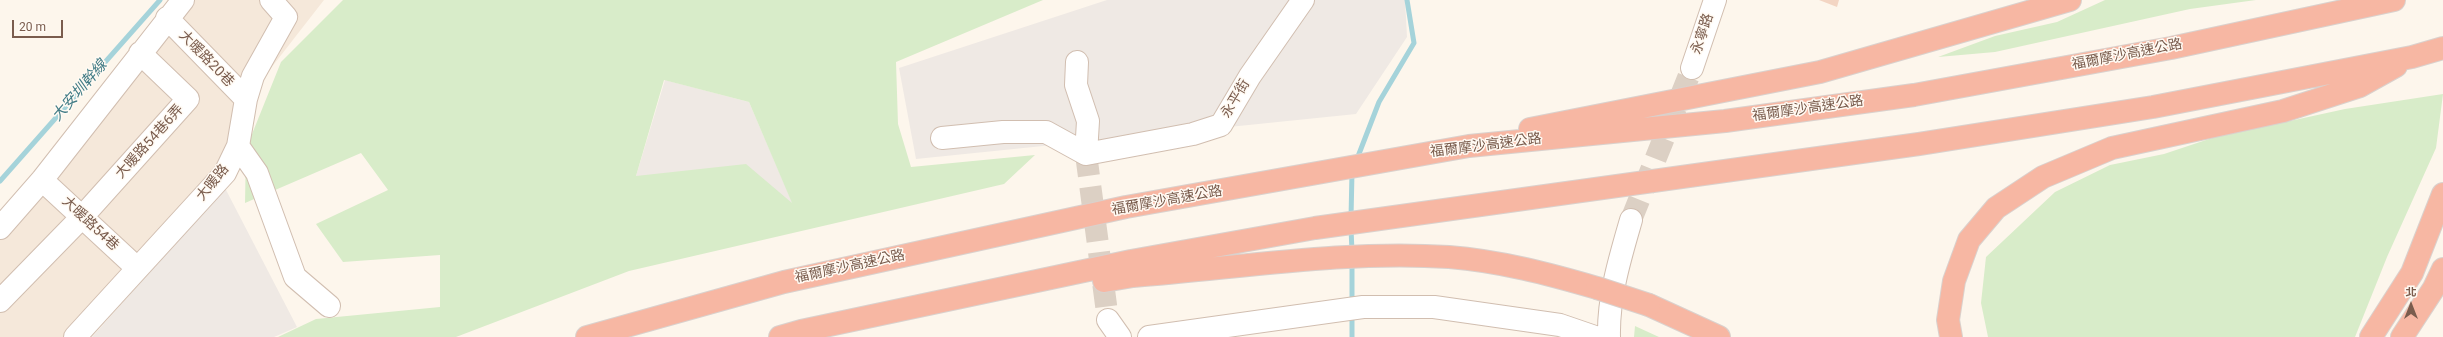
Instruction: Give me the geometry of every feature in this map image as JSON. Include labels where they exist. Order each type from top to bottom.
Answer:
[{"type":"highway","points":[[2011,17],[2049,0]]},
{"type":"highway","points":[[1469,146],[1549,123],[1820,72],[2070,0]]},
{"type":"highway","name":"福爾摩沙高速公路","points":[[586,337],[784,282],[1126,207],[1469,146],[1725,121],[1914,94],[2171,48],[2394,0]]},
{"type":"highway","points":[[780,337],[801,331],[1131,261],[1351,223],[1927,142],[2153,107],[2412,57],[2443,48]]},
{"type":"highway","points":[[1951,337],[1948,320],[1954,281],[1970,240],[1996,208],[2043,176],[2112,148],[2283,111],[2311,102],[2360,86],[2412,57]]},
{"type":"highway","points":[[2371,337],[2412,273],[2443,194]]},
{"type":"highway","points":[[801,331],[1132,276],[1352,257],[1450,257],[1527,268],[1597,288],[1649,304],[1718,337]]},
{"type":"highway","points":[[2402,337],[2434,288],[2443,269]]},
{"type":"street","points":[[0,228],[42,180],[167,18],[183,0]]},
{"type":"street","name":"大暖路","points":[[75,337],[225,173],[238,146],[246,99],[253,76],[286,17],[271,0]]},
{"type":"street","name":"永平街","points":[[1086,154],[1192,134],[1221,125],[1250,76],[1303,0]]},
{"type":"street","name":"永寧路","points":[[1692,68],[1715,0]]},
{"type":"street","name":"大暖路20巷","points":[[167,18],[246,99]]},
{"type":"street","name":"大暖路54巷6弄","points":[[82,217],[188,99],[140,53]]},
{"type":"street","points":[[942,138],[1003,132],[1046,132],[1086,154],[1088,121],[1076,85],[1077,62]]},
{"type":"street","points":[[238,146],[256,173],[295,277],[329,306]]},
{"type":"street","name":"大暖路54巷","points":[[42,180],[137,268]]},
{"type":"street","points":[[0,301],[82,217]]},
{"type":"street","points":[[1609,328],[1618,265],[1631,220]]},
{"type":"street","points":[[1149,337],[1363,307],[1434,307],[1560,325],[1595,337]]},
{"type":"shaded area","points":[[175,0],[324,0],[264,77],[236,168],[81,337],[0,337],[0,219]]},
{"type":"shaded area","points":[[1107,0],[1405,0],[1407,37],[1356,114],[916,159],[899,68]]},
{"type":"shaded area","points":[[665,80],[749,102],[793,204],[636,176]]},
{"type":"shaded area","points":[[225,188],[297,327],[274,337],[92,337]]},
{"type":"green space","points":[[343,0],[1043,0],[896,62],[898,124],[911,167],[1035,155],[1004,184],[629,271],[456,337],[278,337],[316,319],[440,307],[440,255],[343,262],[316,224],[388,190],[361,153],[245,203],[246,149],[281,62]],"holes":[[[664,80],[749,102],[792,203],[746,164],[636,176]]]},
{"type":"green space","points":[[2105,0],[2256,0],[2190,9],[1995,52],[1938,57],[1995,36],[2057,22]]},
{"type":"green space","points":[[2443,94],[2436,148],[2387,257],[2355,337],[1988,337],[1981,303],[1986,257],[2055,192],[2110,165],[2164,154],[2212,138],[2345,109]]},
{"type":"green space","points":[[1635,326],[1659,337],[1634,337]]},
{"type":"building","points":[[1819,0],[1839,0],[1837,7]]},
{"type":"waterway","name":"大安圳幹線","points":[[0,181],[160,0]]},
{"type":"waterway","points":[[1357,159],[1379,102],[1414,43],[1407,0]]},
{"type":"waterway","points":[[1351,218],[1352,172]]},
{"type":"waterway","points":[[1351,228],[1352,252]]},
{"type":"waterway","points":[[1352,262],[1352,304]]},
{"type":"waterway","points":[[1352,314],[1352,337]]},
{"type":"tunnel","points":[[1631,220],[1692,68]]},
{"type":"tunnel","points":[[1086,154],[1108,320]]}]
